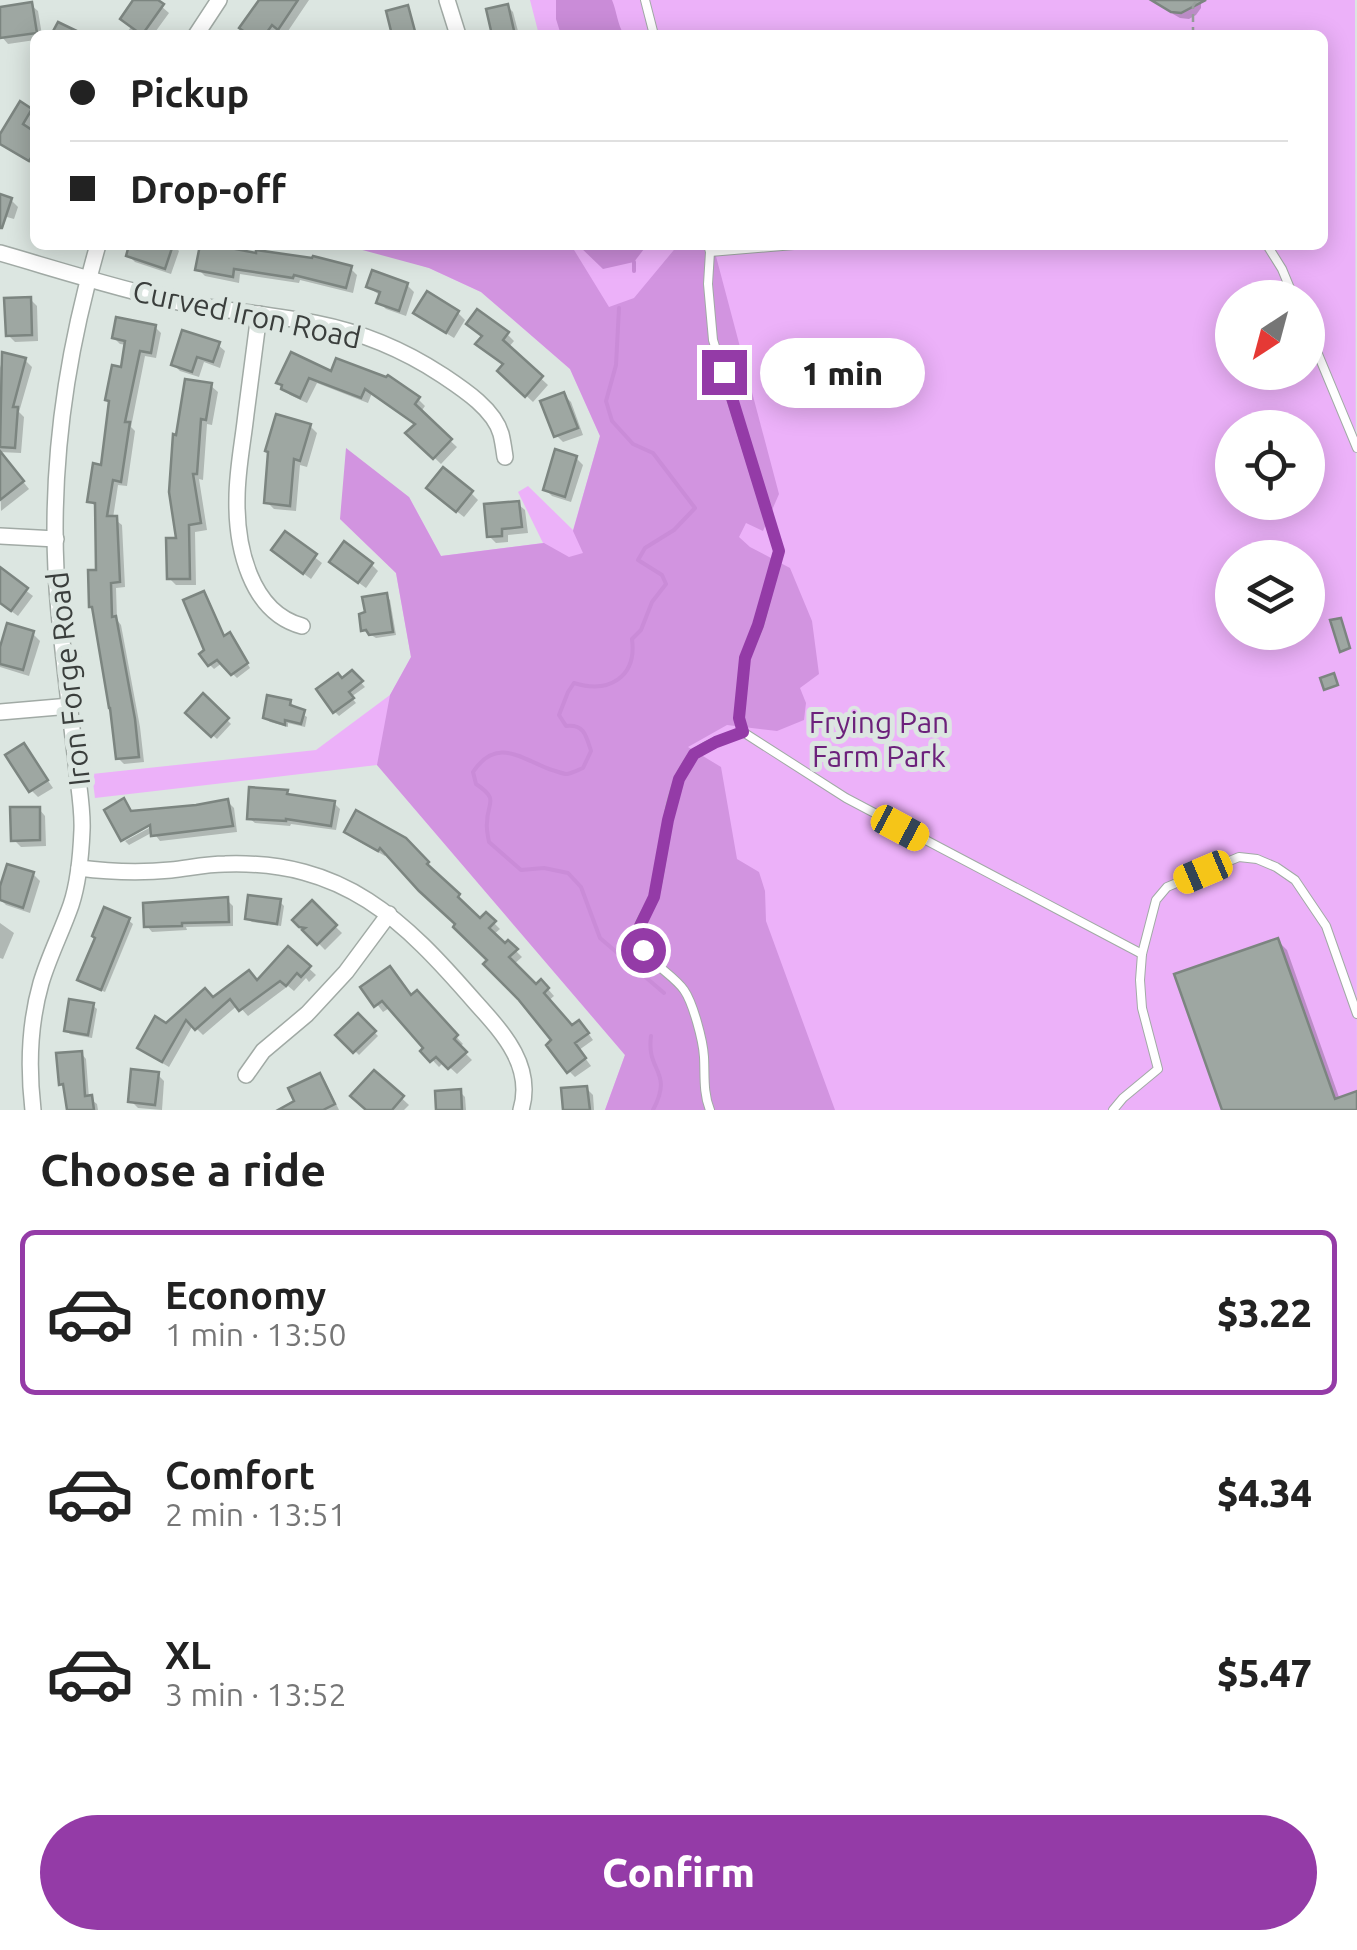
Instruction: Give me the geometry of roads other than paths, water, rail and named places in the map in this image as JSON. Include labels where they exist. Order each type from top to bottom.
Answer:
[{"type":"street","points":[[199,30],[219,0]]},
{"type":"street","points":[[446,0],[456,30]]},
{"type":"street","name":"Iron Forge Road","points":[[33,1110],[30,1042],[34,1014],[80,868],[82,824],[58,608],[56,477],[64,391],[97,250]]},
{"type":"street","name":"Curved Iron Road","points":[[0,254],[183,302],[316,323],[392,347],[428,366],[488,413],[501,434],[505,457]]},
{"type":"street","points":[[259,314],[238,480],[238,526],[246,563],[262,600],[279,617],[302,626]]},
{"type":"street","points":[[0,536],[56,539]]},
{"type":"street","points":[[0,712],[70,706]]},
{"type":"street","points":[[80,868],[109,872],[269,865],[334,882],[360,895],[390,914],[439,960],[505,1036],[524,1076],[521,1110]]},
{"type":"street","points":[[246,1075],[263,1050],[306,1014],[346,972],[390,914]]},
{"type":"lane","points":[[645,0],[653,30]]},
{"type":"lane","points":[[709,250],[713,340],[779,551],[745,658],[739,718],[743,732],[846,798],[1142,954]]},
{"type":"lane","points":[[1270,250],[1287,280]]},
{"type":"lane","points":[[1325,371],[1357,448]]},
{"type":"lane","points":[[710,1110],[705,1099],[704,1050],[690,1001],[684,989],[643,950],[638,930],[654,897],[679,779],[694,754],[743,732]]},
{"type":"lane","points":[[1113,1110],[1158,1069],[1142,1008],[1140,980],[1142,954],[1156,900],[1168,887],[1239,857],[1257,859],[1295,880],[1326,926],[1357,1014]]},
{"type":"waterway","points":[[634,262],[634,271]]},
{"type":"waterway","points":[[619,308],[616,365],[606,401],[612,421],[633,444],[653,453],[695,508],[674,530],[645,548],[638,560],[662,575],[666,584],[632,639],[625,673],[599,686],[574,683],[568,692],[559,715],[566,726],[577,727],[586,736],[591,751],[583,768],[565,774],[520,756],[500,753],[482,761],[473,772],[476,784],[491,802],[489,842],[521,870],[544,868],[568,873],[581,887],[600,938],[664,993]]},
{"type":"waterway","points":[[651,1036],[652,1058],[661,1087],[653,1110]]},
{"type":"park label","name":"Frying Pan Farm Park","points":[[879,739]]}]
